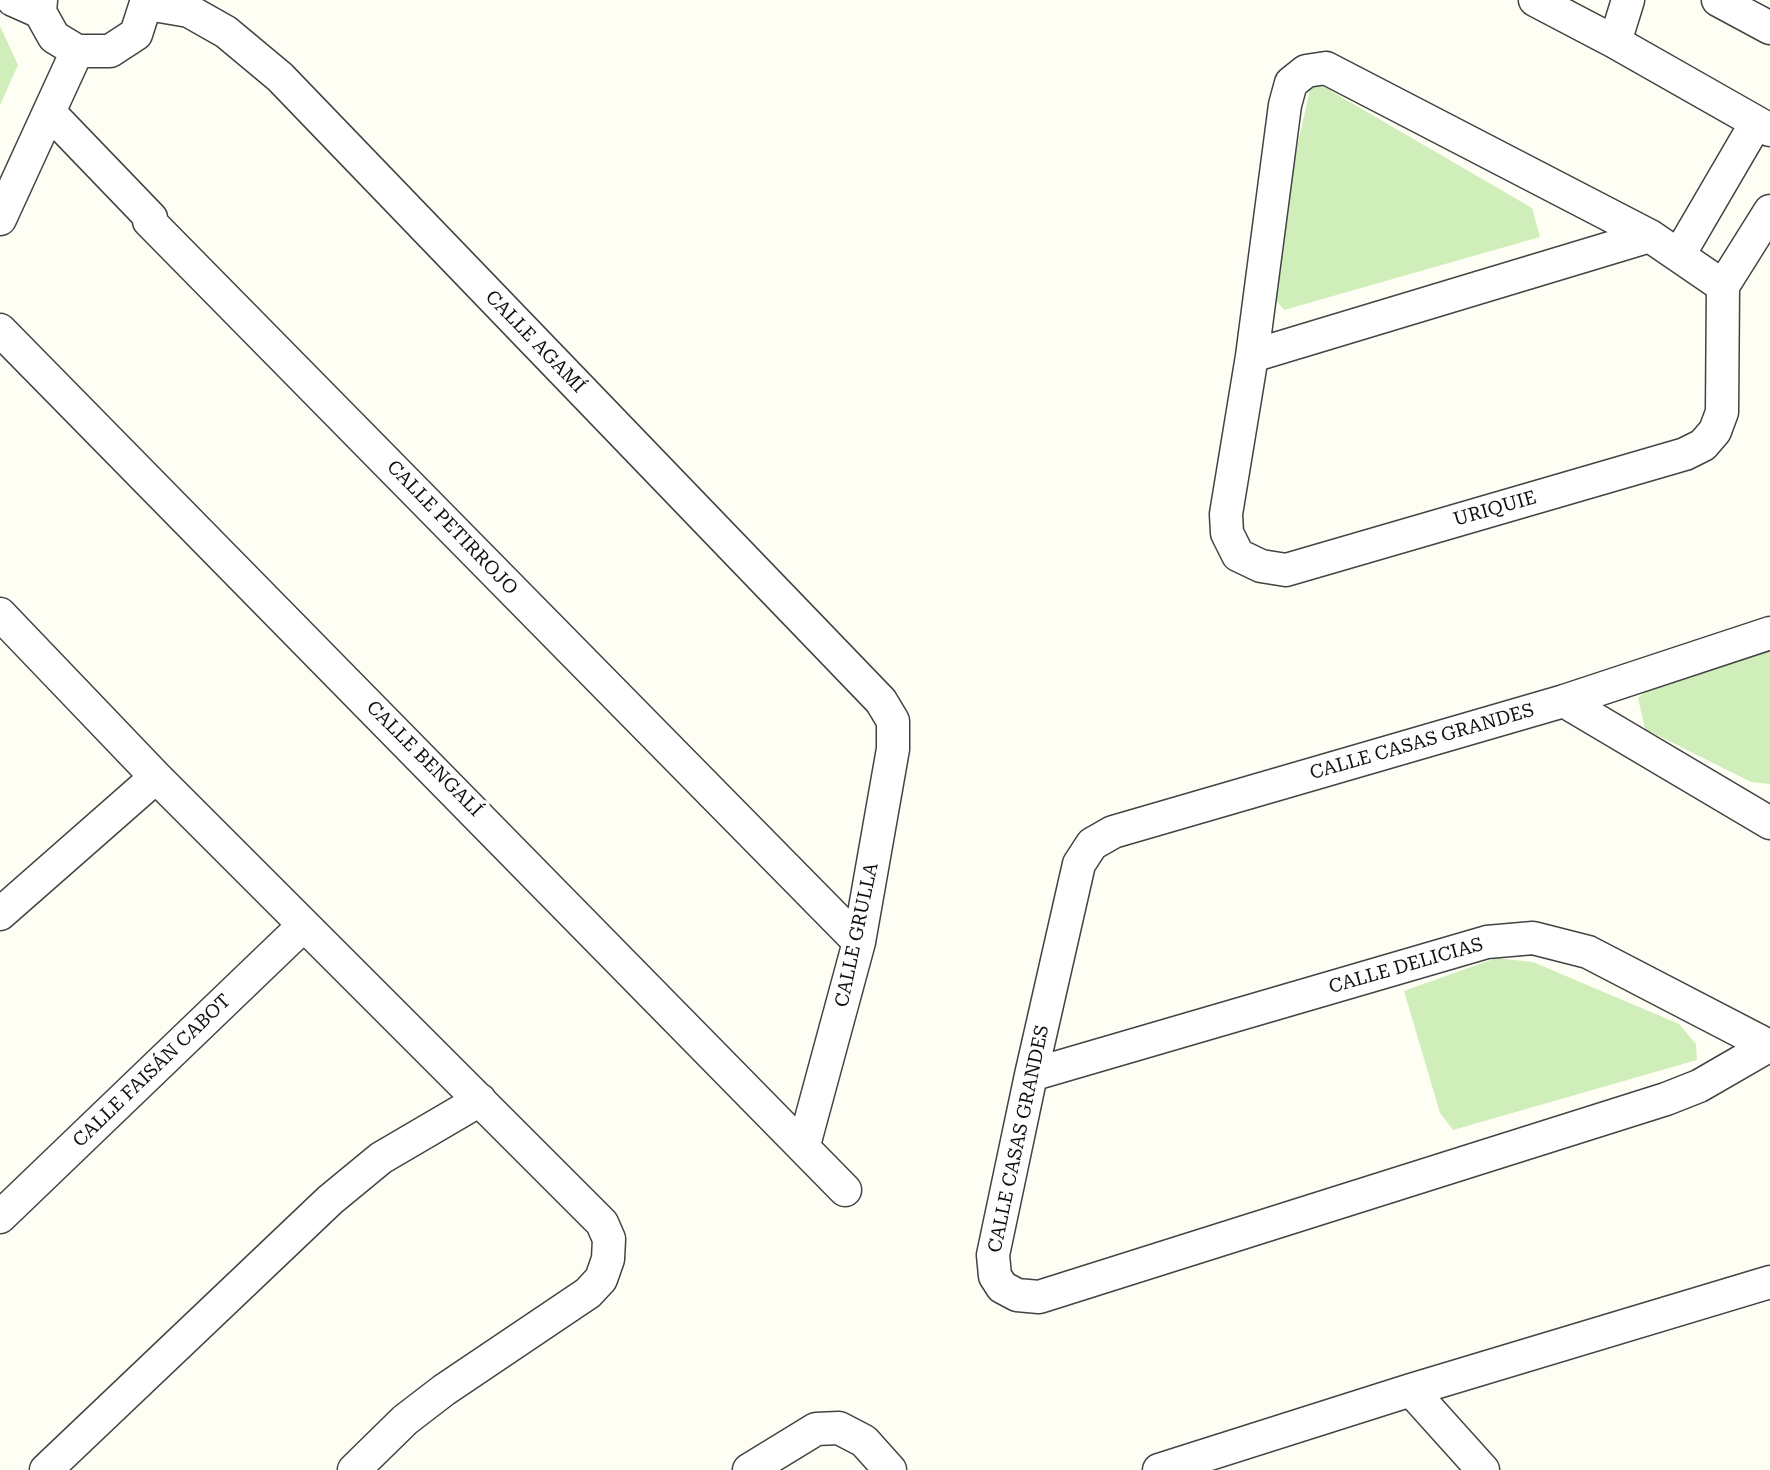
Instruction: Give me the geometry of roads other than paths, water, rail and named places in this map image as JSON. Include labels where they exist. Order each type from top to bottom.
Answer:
[{"type":"street","points":[[1535,0],[1763,126],[1679,255]]},
{"type":"street","points":[[1615,42],[1628,0]]},
{"type":"street","points":[[1718,0],[1762,16]]},
{"type":"street","points":[[32,4],[54,37],[78,51],[110,51],[136,33],[148,2]]},
{"type":"street","name":"CALLE AGAMÍ","points":[[148,2],[190,11],[226,32],[280,77],[872,691],[893,721]]},
{"type":"street","points":[[0,219],[78,51]]},
{"type":"street","name":"URIQUIE","points":[[1326,68],[1650,236],[1679,255],[1723,286],[1722,412],[1715,431],[1703,445],[1685,454],[1286,570],[1261,566],[1238,555],[1227,533],[1226,514],[1252,356],[1285,105],[1292,83],[1306,71],[1326,68]]},
{"type":"street","name":"CALLE PETIRROJO","points":[[50,113],[151,218],[149,221],[859,942]]},
{"type":"street","points":[[1723,286],[1770,211]]},
{"type":"street","points":[[1252,356],[1650,236]]},
{"type":"street","name":"CALLE BENGALÍ","points":[[0,330],[804,1145],[845,1190]]},
{"type":"street","points":[[2,619],[602,1223],[609,1239],[608,1259],[601,1279],[588,1293],[444,1390],[405,1420],[354,1470]]},
{"type":"street","name":"CALLE CASAS GRANDES","points":[[1769,1045],[1699,1086],[1666,1099],[1039,1297],[1017,1295],[1002,1287],[995,1276],[993,1255],[1031,1075],[1079,864],[1092,844],[1113,832],[1564,701],[1770,633]]},
{"type":"street","points":[[1564,701],[1770,823]]},
{"type":"street","name":"CALLE GRULLA","points":[[804,1145],[859,942],[893,749],[893,721]]},
{"type":"street","points":[[0,914],[156,777]]},
{"type":"street","name":"CALLE FAISÁN CABOT","points":[[0,1217],[304,925]]},
{"type":"street","name":"CALLE DELICIAS","points":[[1031,1075],[1487,942],[1533,938],[1588,952],[1769,1045]]},
{"type":"street","points":[[46,1470],[330,1200],[381,1158],[480,1100]]},
{"type":"street","points":[[1179,1467],[1411,1390],[1770,1282]]},
{"type":"street","points":[[1411,1390],[1483,1470]]},
{"type":"street","points":[[749,1470],[816,1429],[839,1428],[864,1441],[890,1470]]}]
